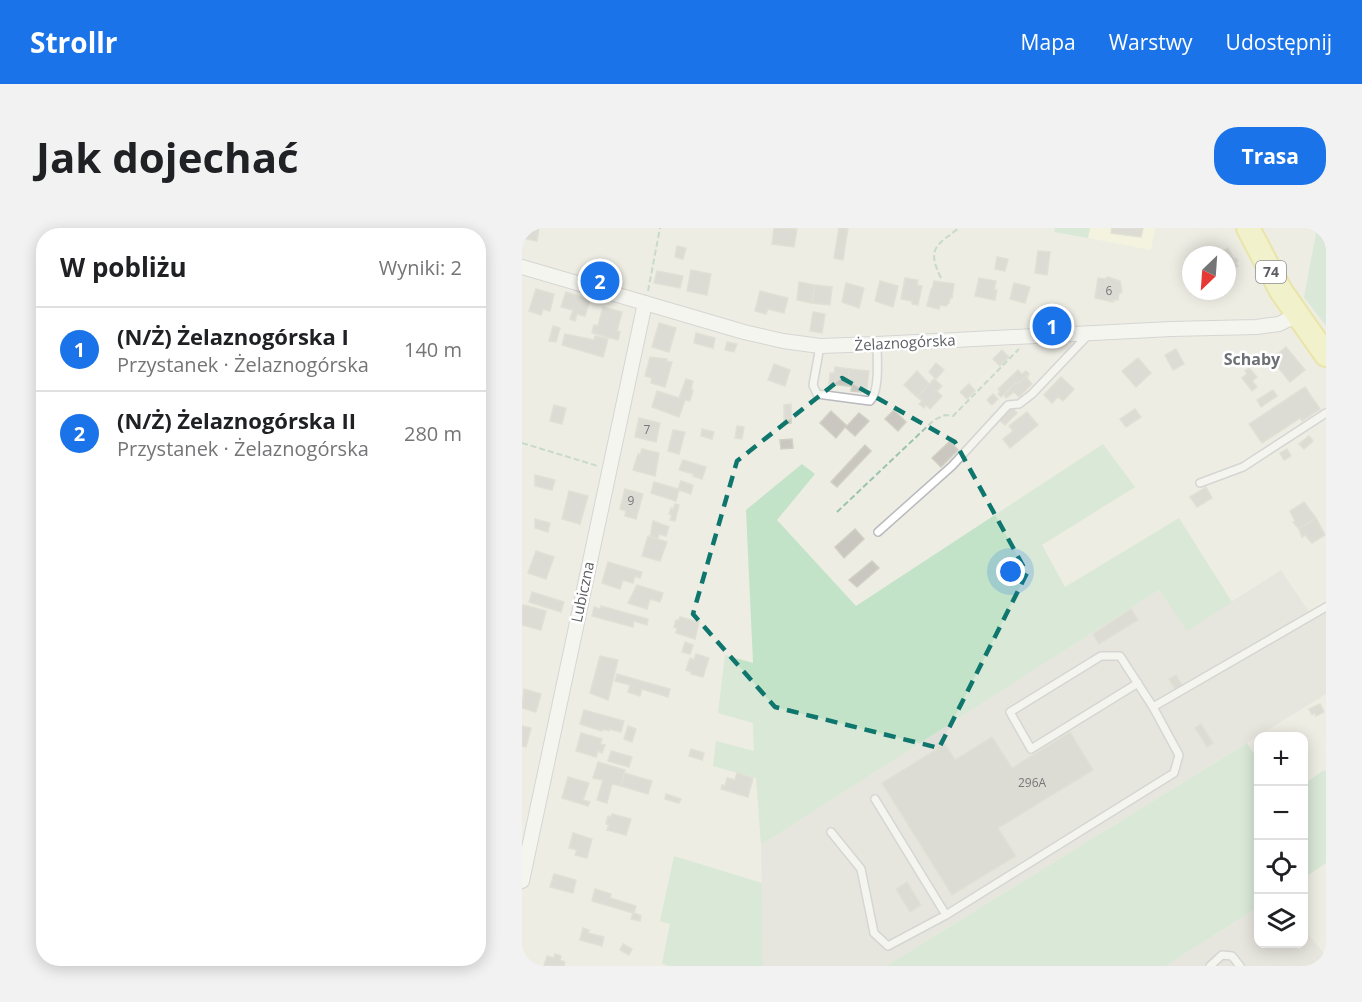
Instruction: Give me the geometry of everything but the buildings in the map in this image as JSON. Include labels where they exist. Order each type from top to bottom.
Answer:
[{"type":"main road","name":"74","points":[[1248,228],[1273,276],[1326,355]]},
{"type":"street","name":"Żelaznogórska","points":[[522,267],[744,333],[820,346],[1269,326],[1297,315]]},
{"type":"street","name":"Lubiczna","points":[[522,881],[645,303]]},
{"type":"lane","points":[[878,532],[952,466],[1008,405],[1019,404],[1032,394],[1089,333]]},
{"type":"lane","points":[[820,346],[813,385],[817,393],[870,401],[876,389],[877,344]]},
{"type":"lane","points":[[1200,483],[1243,467],[1326,413]]},
{"type":"lane","points":[[1153,707],[1326,607]]},
{"type":"lane","points":[[831,832],[861,869],[874,933],[888,946],[946,915],[1174,773],[1179,755],[1153,707],[1138,683],[1120,656],[1101,656],[1010,712],[1031,749],[1138,683]]},
{"type":"lane","points":[[875,799],[946,915]]},
{"type":"lane","points":[[1210,966],[1222,956],[1232,956],[1240,966]]},
{"type":"path","points":[[645,303],[660,228]]},
{"type":"path","points":[[941,278],[935,270],[933,261],[936,247],[942,239],[958,228]]},
{"type":"path","points":[[837,512],[934,420],[945,415],[953,416],[1031,336]]},
{"type":"path","points":[[522,443],[610,469]]},
{"type":"highlighted area","points":[[842,378],[955,442],[1027,573],[939,748],[775,707],[693,614],[737,461]]},
{"type":"shaded area","points":[[1055,228],[1090,228],[1088,238],[1054,232]]},
{"type":"shaded area","points":[[1090,228],[1155,228],[1151,250],[1088,238]]},
{"type":"shaded area","points":[[1317,228],[1326,228],[1326,326],[1304,297]]},
{"type":"shaded area","points":[[1103,444],[1135,487],[1042,545],[1065,587],[1179,518],[1232,602],[1187,631],[1159,590],[761,845],[756,778],[713,766],[716,741],[754,751],[753,723],[718,713],[725,655],[753,663],[746,510],[802,464],[815,474],[777,520],[856,606]]},
{"type":"shaded area","points":[[1281,570],[1312,616],[1326,607],[1326,694],[1265,732],[1254,732],[1254,739],[886,966],[763,966],[761,845],[1159,590],[1187,630]]},
{"type":"shaded area","points":[[1247,743],[1254,754],[1254,910],[1166,966],[886,966]]},
{"type":"shaded area","points":[[1324,770],[1326,772],[1326,863],[1308,875],[1308,786],[1308,781]]},
{"type":"shaded area","points":[[674,856],[762,883],[763,966],[668,966],[662,963],[670,924],[660,921]]},
{"type":"shaded area","points":[[1254,910],[1254,948],[1308,948],[1308,934],[1326,956],[1326,966],[1166,966]]},
{"type":"place","name":"(N/Ż) Żelaznogórska II","points":[[600,281]]},
{"type":"place","name":"(N/Ż) Żelaznogórska I","points":[[1052,326]]},
{"type":"district","name":"Schaby","points":[[1252,359]]}]
